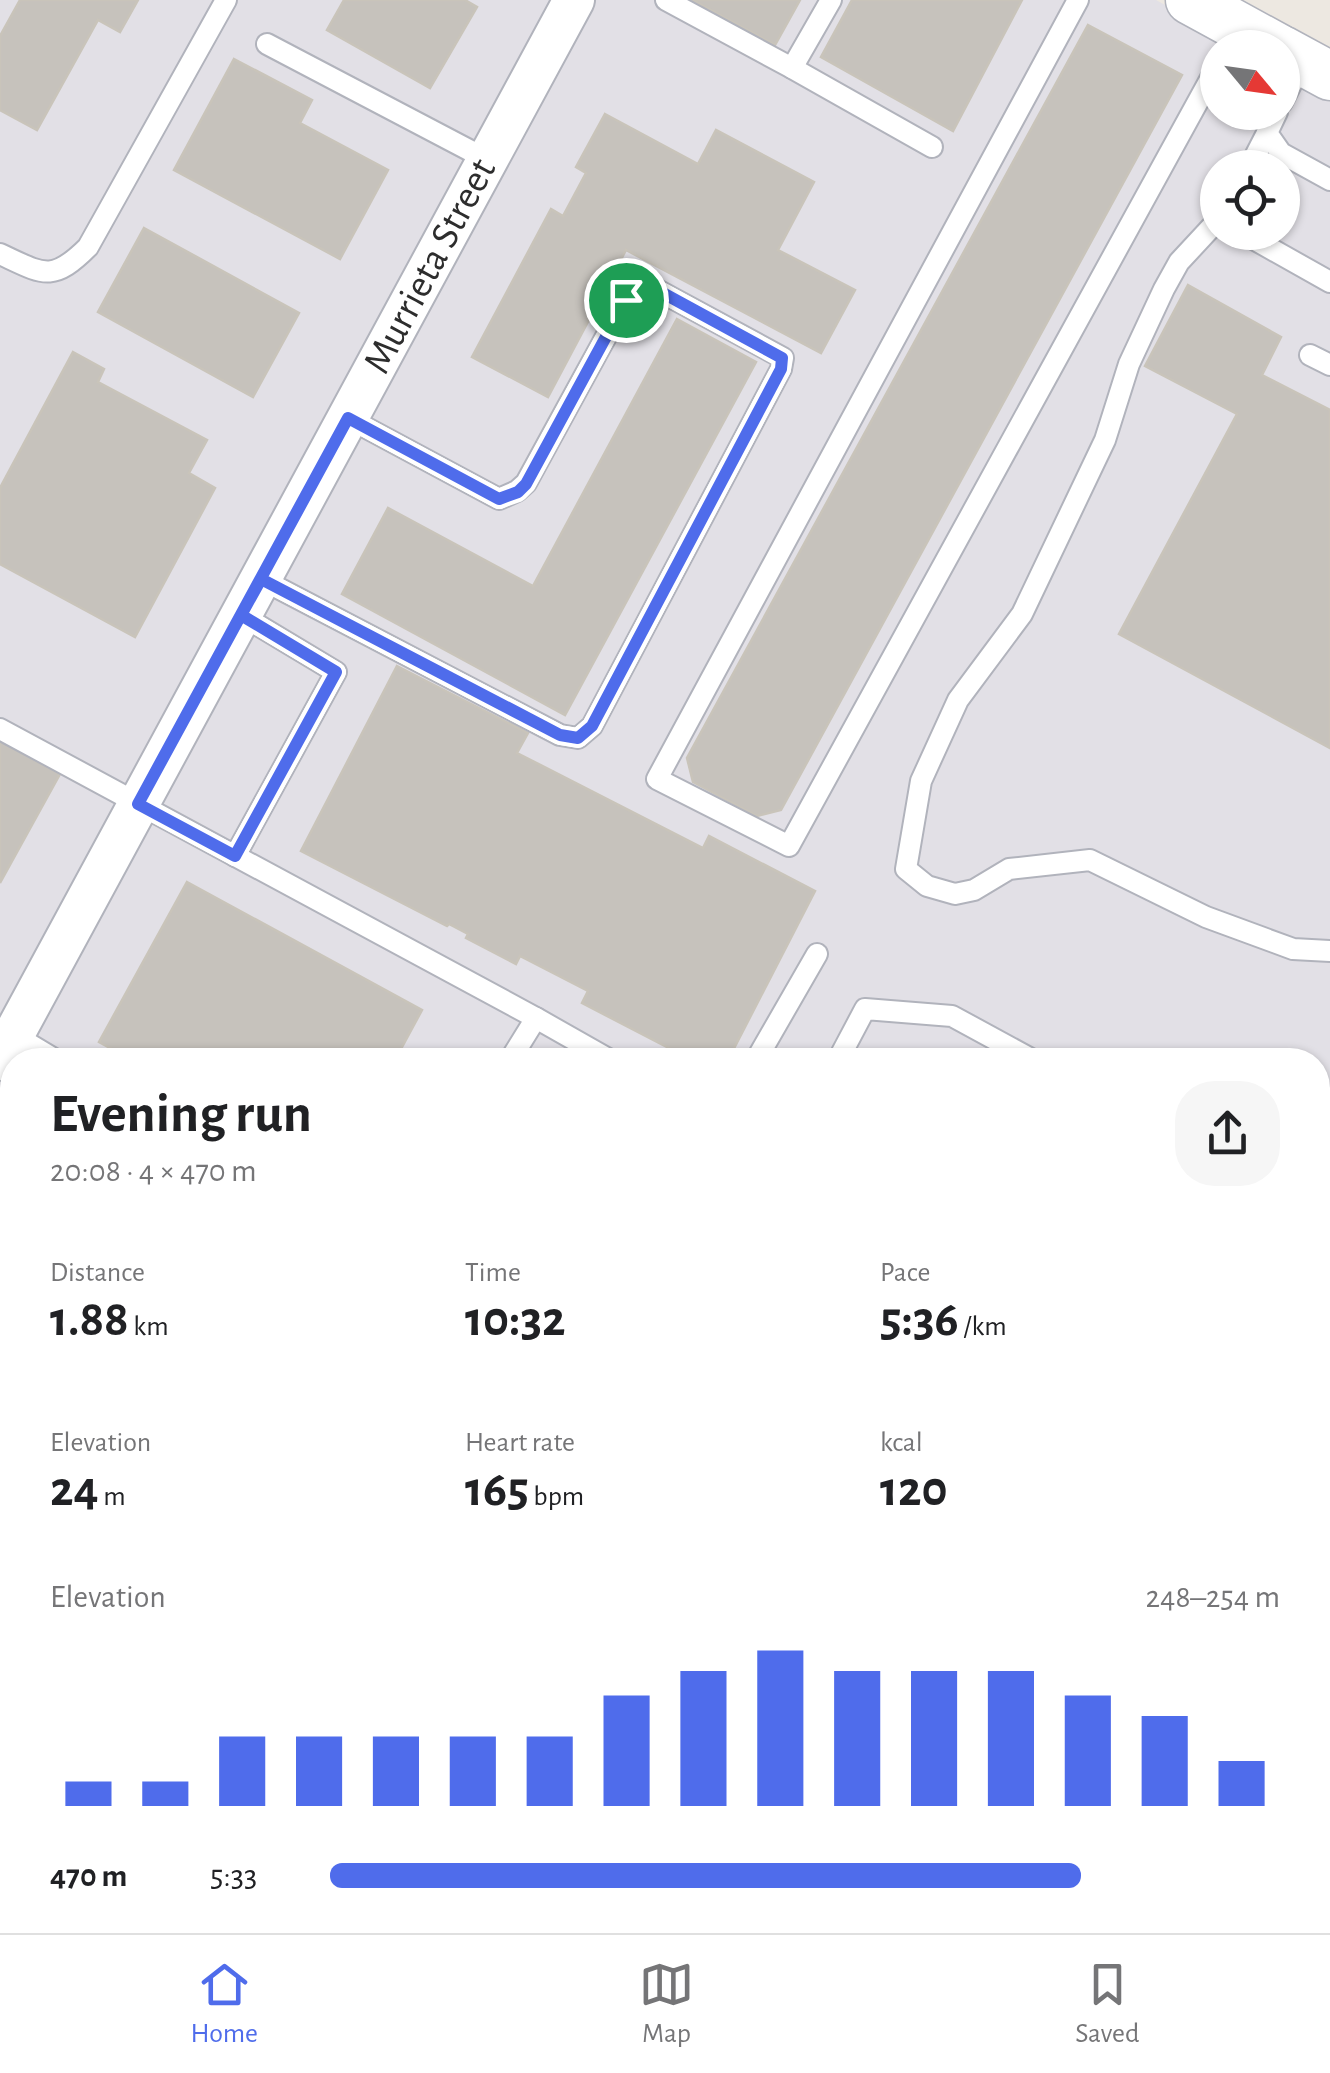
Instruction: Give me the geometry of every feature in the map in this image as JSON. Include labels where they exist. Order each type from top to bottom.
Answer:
[{"type":"street","name":"Murrieta Street","points":[[5,1040],[138,804],[574,0]]},
{"type":"street","points":[[1190,0],[1231,30]]},
{"type":"lane","points":[[0,254],[44,274],[67,268],[88,247],[226,0]]},
{"type":"lane","points":[[666,0],[932,146]]},
{"type":"lane","points":[[792,68],[831,0]]},
{"type":"lane","points":[[1078,0],[657,779],[789,846],[1227,130]]},
{"type":"lane","points":[[267,44],[488,160]]},
{"type":"lane","points":[[1258,150],[1268,130]]},
{"type":"lane","points":[[1267,133],[1281,153],[1330,180]]},
{"type":"lane","points":[[1200,239],[1179,262],[1164,288],[1129,364],[1105,440],[1022,614],[958,700],[921,781],[906,869],[927,886],[956,894],[974,890],[1009,869],[1090,860],[1206,917],[1293,949],[1330,951]]},
{"type":"lane","points":[[1273,250],[1330,282]]},
{"type":"lane","points":[[261,579],[560,735],[578,738],[592,726],[781,369],[782,358],[650,286],[639,286],[626,300],[526,484],[518,492],[499,499],[348,418]]},
{"type":"lane","points":[[1310,355],[1330,365]]},
{"type":"lane","points":[[235,856],[336,672],[241,615]]},
{"type":"lane","points":[[0,729],[589,1048]]},
{"type":"lane","points":[[763,1048],[816,954]]},
{"type":"lane","points":[[844,1048],[865,1009],[952,1016],[1011,1048]]},
{"type":"lane","points":[[517,1048],[536,1018]]},
{"type":"shaded area","points":[[0,0],[1156,0],[1211,30],[1200,30],[1200,130],[1300,130],[1300,78],[1330,95],[1330,1048],[0,1048]]},
{"type":"building","points":[[20,0],[138,0],[120,32],[98,20],[37,130],[0,110],[0,36]]},
{"type":"building","points":[[344,0],[465,0],[477,7],[430,88],[327,30]]},
{"type":"building","points":[[692,0],[800,0],[775,45]]},
{"type":"building","points":[[852,0],[1022,0],[953,131],[821,57]]},
{"type":"building","points":[[1088,25],[1182,75],[781,810],[757,816],[693,782],[687,758]]},
{"type":"building","points":[[234,59],[312,100],[300,123],[388,170],[340,259],[174,170]]},
{"type":"building","points":[[605,114],[698,164],[716,130],[814,182],[778,250],[855,290],[821,353],[626,250],[548,397],[472,357],[551,209],[563,216],[586,173],[576,167]]},
{"type":"building","points":[[144,228],[299,313],[253,397],[98,312]]},
{"type":"building","points":[[1188,285],[1281,337],[1262,375],[1330,410],[1330,748],[1119,634],[1237,414],[1145,366]]},
{"type":"building","points":[[677,319],[756,362],[565,715],[342,594],[388,508],[533,586]]},
{"type":"building","points":[[73,352],[104,369],[98,382],[207,440],[189,473],[215,488],[135,637],[0,564],[0,488]]},
{"type":"building","points":[[397,666],[528,733],[517,753],[703,848],[709,836],[815,891],[734,1048],[669,1048],[582,1003],[588,991],[520,956],[516,964],[466,938],[468,934],[449,924],[301,851]]},
{"type":"building","points":[[0,741],[60,774],[0,883]]},
{"type":"building","points":[[187,882],[422,1010],[401,1048],[110,1048],[99,1042]]},
{"type":"route","points":[[639,286],[650,286],[782,358],[781,369],[592,726],[578,738],[560,735],[261,579],[241,615],[336,672],[235,856],[138,804],[348,418],[499,499],[518,492],[526,484],[626,300],[639,286]]}]
